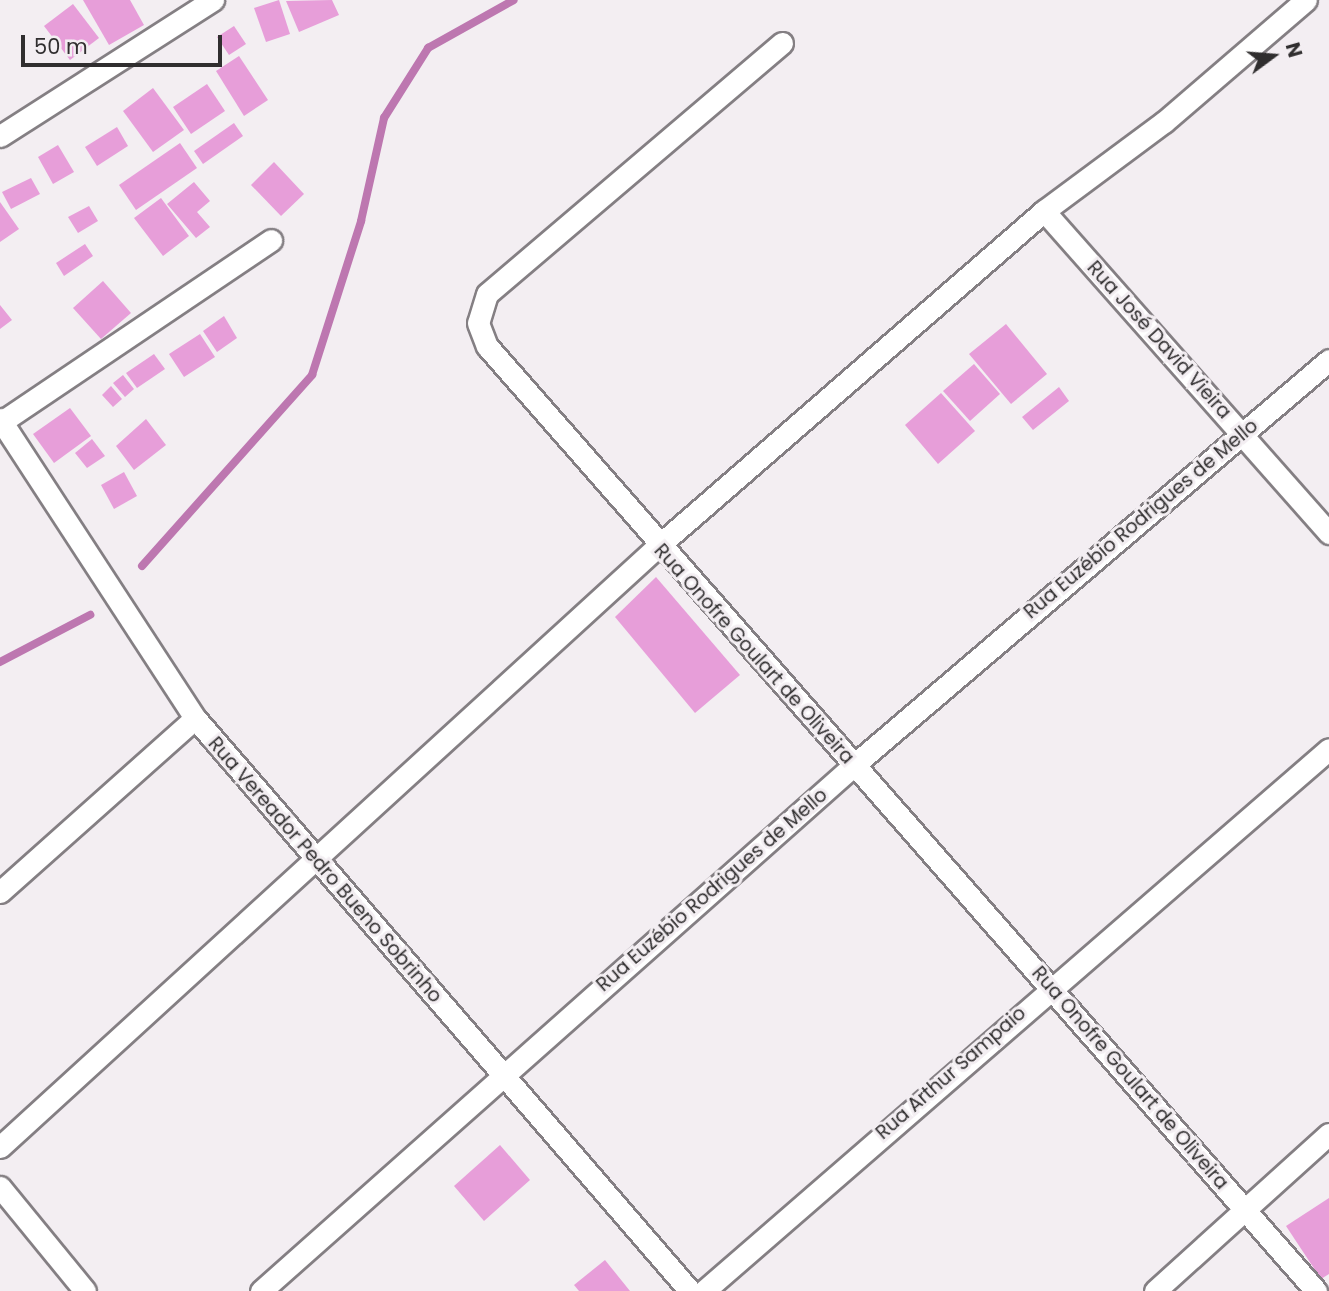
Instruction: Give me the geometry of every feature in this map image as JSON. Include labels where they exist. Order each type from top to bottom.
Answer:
[{"type":"street","points":[[0,136],[213,0]]},
{"type":"street","points":[[0,1147],[657,547],[1044,211],[1164,122],[1306,0]]},
{"type":"street","name":"Rua Onofre Goulart de Oliveira","points":[[782,43],[487,294],[478,323],[487,346],[657,547],[854,765],[1316,1291]]},
{"type":"street","name":"Rua José David Vieira","points":[[1044,211],[1329,533]]},
{"type":"street","points":[[1,421],[271,240]]},
{"type":"street","name":"Rua Euzébio Rodrigues de Mello","points":[[261,1291],[501,1074],[854,765],[1329,360]]},
{"type":"street","name":"Rua Vereador Pedro Bueno Sobrinho","points":[[1,421],[195,718],[690,1291]]},
{"type":"street","points":[[0,892],[195,718]]},
{"type":"street","name":"Rua Arthur Sampaio","points":[[704,1291],[1049,987],[1329,749]]},
{"type":"street","points":[[1154,1291],[1329,1134]]},
{"type":"street","points":[[0,1187],[85,1291]]},
{"type":"building","points":[[83,0],[130,0],[144,25],[109,45]]},
{"type":"building","points":[[279,0],[290,34],[266,42],[254,8]]},
{"type":"building","points":[[332,0],[339,15],[299,32],[286,1]]},
{"type":"building","points":[[73,4],[99,38],[70,60],[44,26]]},
{"type":"building","points":[[234,26],[246,44],[229,55],[217,37]]},
{"type":"building","points":[[239,56],[268,100],[244,116],[216,71]]},
{"type":"building","points":[[207,84],[225,111],[191,134],[173,107]]},
{"type":"building","points":[[153,88],[184,130],[153,152],[123,111]]},
{"type":"building","points":[[234,123],[243,136],[203,164],[194,151]]},
{"type":"building","points":[[117,127],[128,146],[97,166],[85,147]]},
{"type":"building","points":[[180,143],[197,168],[136,210],[119,185]]},
{"type":"building","points":[[58,145],[74,172],[53,184],[38,157]]},
{"type":"building","points":[[274,162],[304,194],[281,216],[251,185]]},
{"type":"building","points":[[31,178],[40,194],[11,209],[2,192]]},
{"type":"building","points":[[194,182],[210,201],[197,212],[210,227],[196,238],[167,204]]},
{"type":"building","points":[[161,198],[189,236],[163,256],[134,218]]},
{"type":"building","points":[[0,202],[19,229],[0,242]]},
{"type":"building","points":[[89,206],[98,221],[78,233],[68,217]]},
{"type":"building","points":[[85,244],[93,256],[64,276],[56,263]]},
{"type":"building","points":[[103,281],[131,313],[101,339],[73,308]]},
{"type":"building","points":[[0,305],[12,320],[0,329]]},
{"type":"building","points":[[224,316],[237,338],[217,352],[203,331]]},
{"type":"building","points":[[1006,324],[1047,374],[1011,404],[969,354]]},
{"type":"building","points":[[200,334],[215,357],[184,377],[169,354]]},
{"type":"building","points":[[154,354],[165,369],[137,388],[126,373]]},
{"type":"building","points":[[974,364],[1000,394],[970,421],[943,391]]},
{"type":"building","points":[[123,375],[134,389],[125,397],[113,383]]},
{"type":"building","points":[[111,386],[122,399],[113,407],[102,395]]},
{"type":"building","points":[[1059,387],[1069,401],[1033,430],[1022,417]]},
{"type":"building","points":[[941,393],[975,431],[938,464],[905,425]]},
{"type":"building","points":[[70,408],[91,436],[54,463],[33,434]]},
{"type":"building","points":[[146,419],[166,445],[134,470],[116,446]]},
{"type":"building","points":[[92,439],[105,456],[87,468],[75,453]]},
{"type":"building","points":[[124,472],[137,496],[114,509],[101,485]]},
{"type":"building","points":[[656,577],[740,675],[695,713],[615,617]]},
{"type":"building","points":[[500,1145],[530,1180],[484,1221],[454,1186]]},
{"type":"building","points":[[1329,1198],[1329,1274],[1321,1279],[1286,1226]]},
{"type":"building","points":[[605,1260],[630,1291],[579,1291],[574,1285]]},
{"type":"waterway","points":[[142,566],[312,375],[361,221],[384,118],[428,48],[514,0]]},
{"type":"waterway","points":[[0,662],[90,615]]}]
